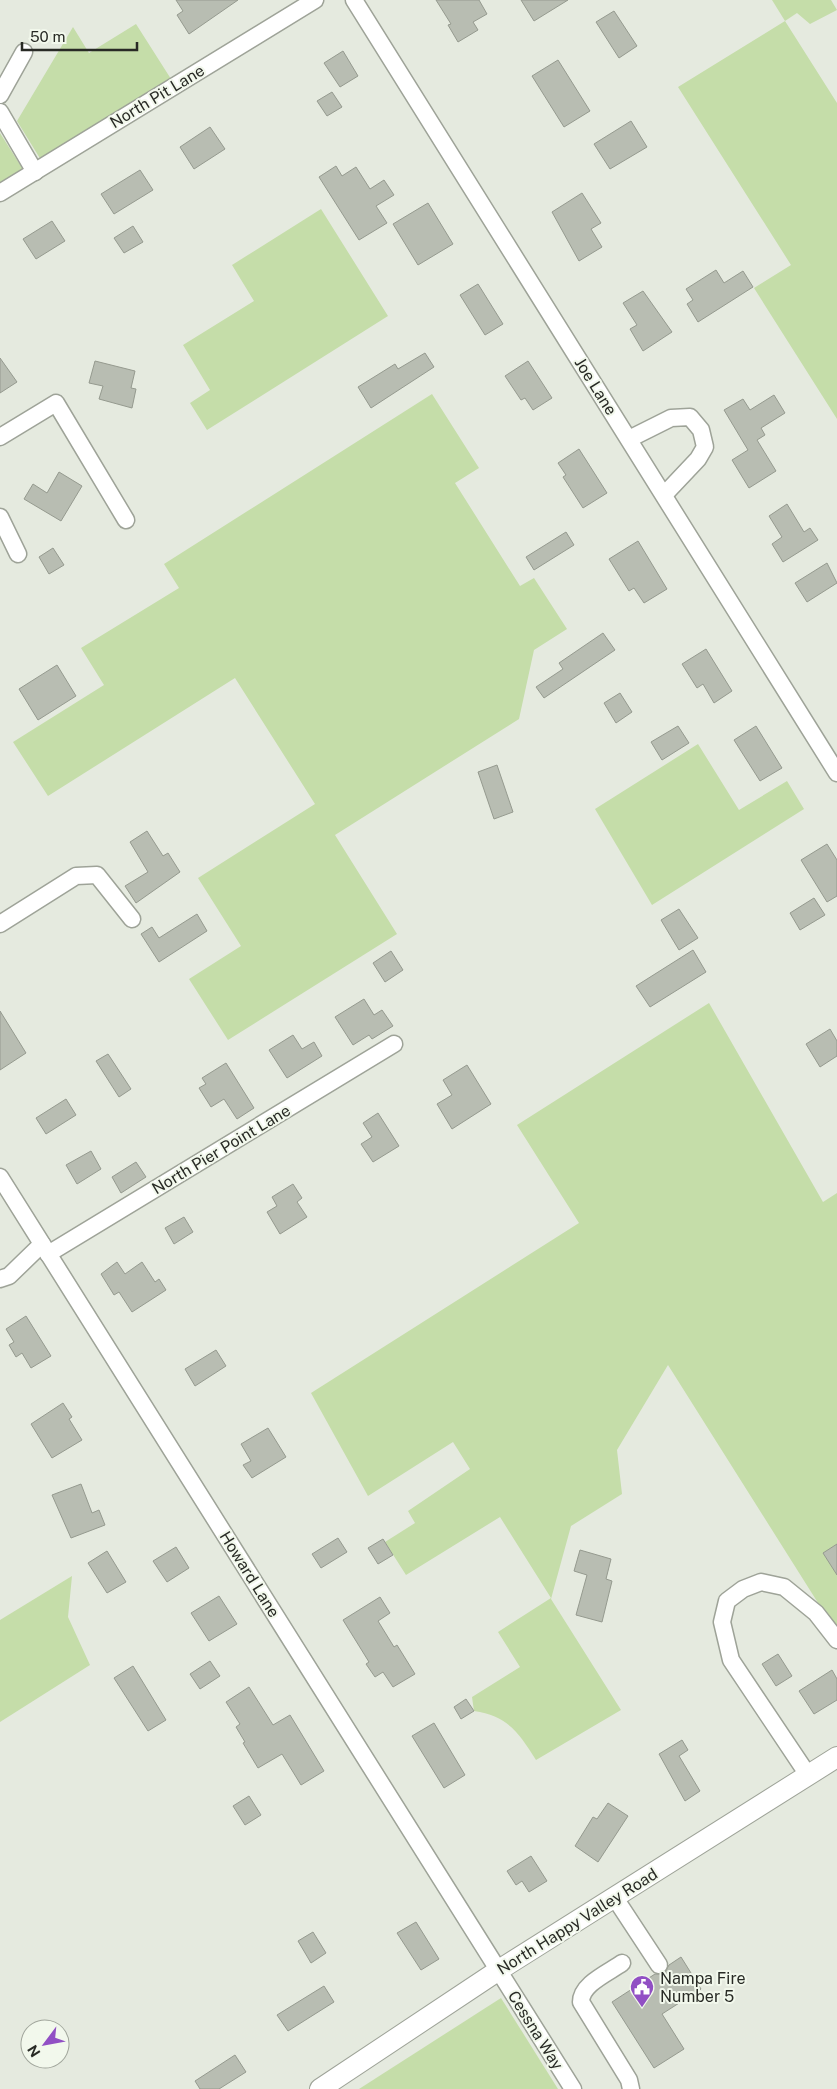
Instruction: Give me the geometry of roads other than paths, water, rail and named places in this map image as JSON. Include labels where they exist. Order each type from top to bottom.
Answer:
[{"type":"main road","name":"North Happy Valley Road","points":[[320,2089],[499,1970],[837,1757]]},
{"type":"street","name":"North Pit Lane","points":[[0,193],[315,0]]},
{"type":"street","name":"Joe Lane","points":[[354,0],[837,773]]},
{"type":"street","points":[[0,95],[24,52]]},
{"type":"street","points":[[0,112],[35,172]]},
{"type":"street","points":[[0,437],[56,403],[126,520]]},
{"type":"street","points":[[629,439],[671,418],[690,418],[701,430],[705,447],[698,459],[664,496]]},
{"type":"street","points":[[0,517],[18,554]]},
{"type":"street","points":[[0,924],[76,876],[97,875],[132,919]]},
{"type":"street","name":"North Pier Point Lane","points":[[0,1278],[9,1276],[45,1249],[394,1044]]},
{"type":"street","name":"Howard Lane","points":[[1,1179],[499,1970]]},
{"type":"street","points":[[808,1775],[731,1660],[722,1622],[727,1601],[744,1589],[761,1582],[784,1587],[816,1613],[837,1640]]},
{"type":"street","points":[[615,1898],[659,1965]]},
{"type":"street","points":[[622,1964],[586,1988],[581,1994],[581,2002],[629,2080],[631,2089]]},
{"type":"street","name":"Cessna Way","points":[[499,1970],[573,2089]]},
{"type":"place","name":"Nampa Fire Number 5","points":[[642,2008]]}]
